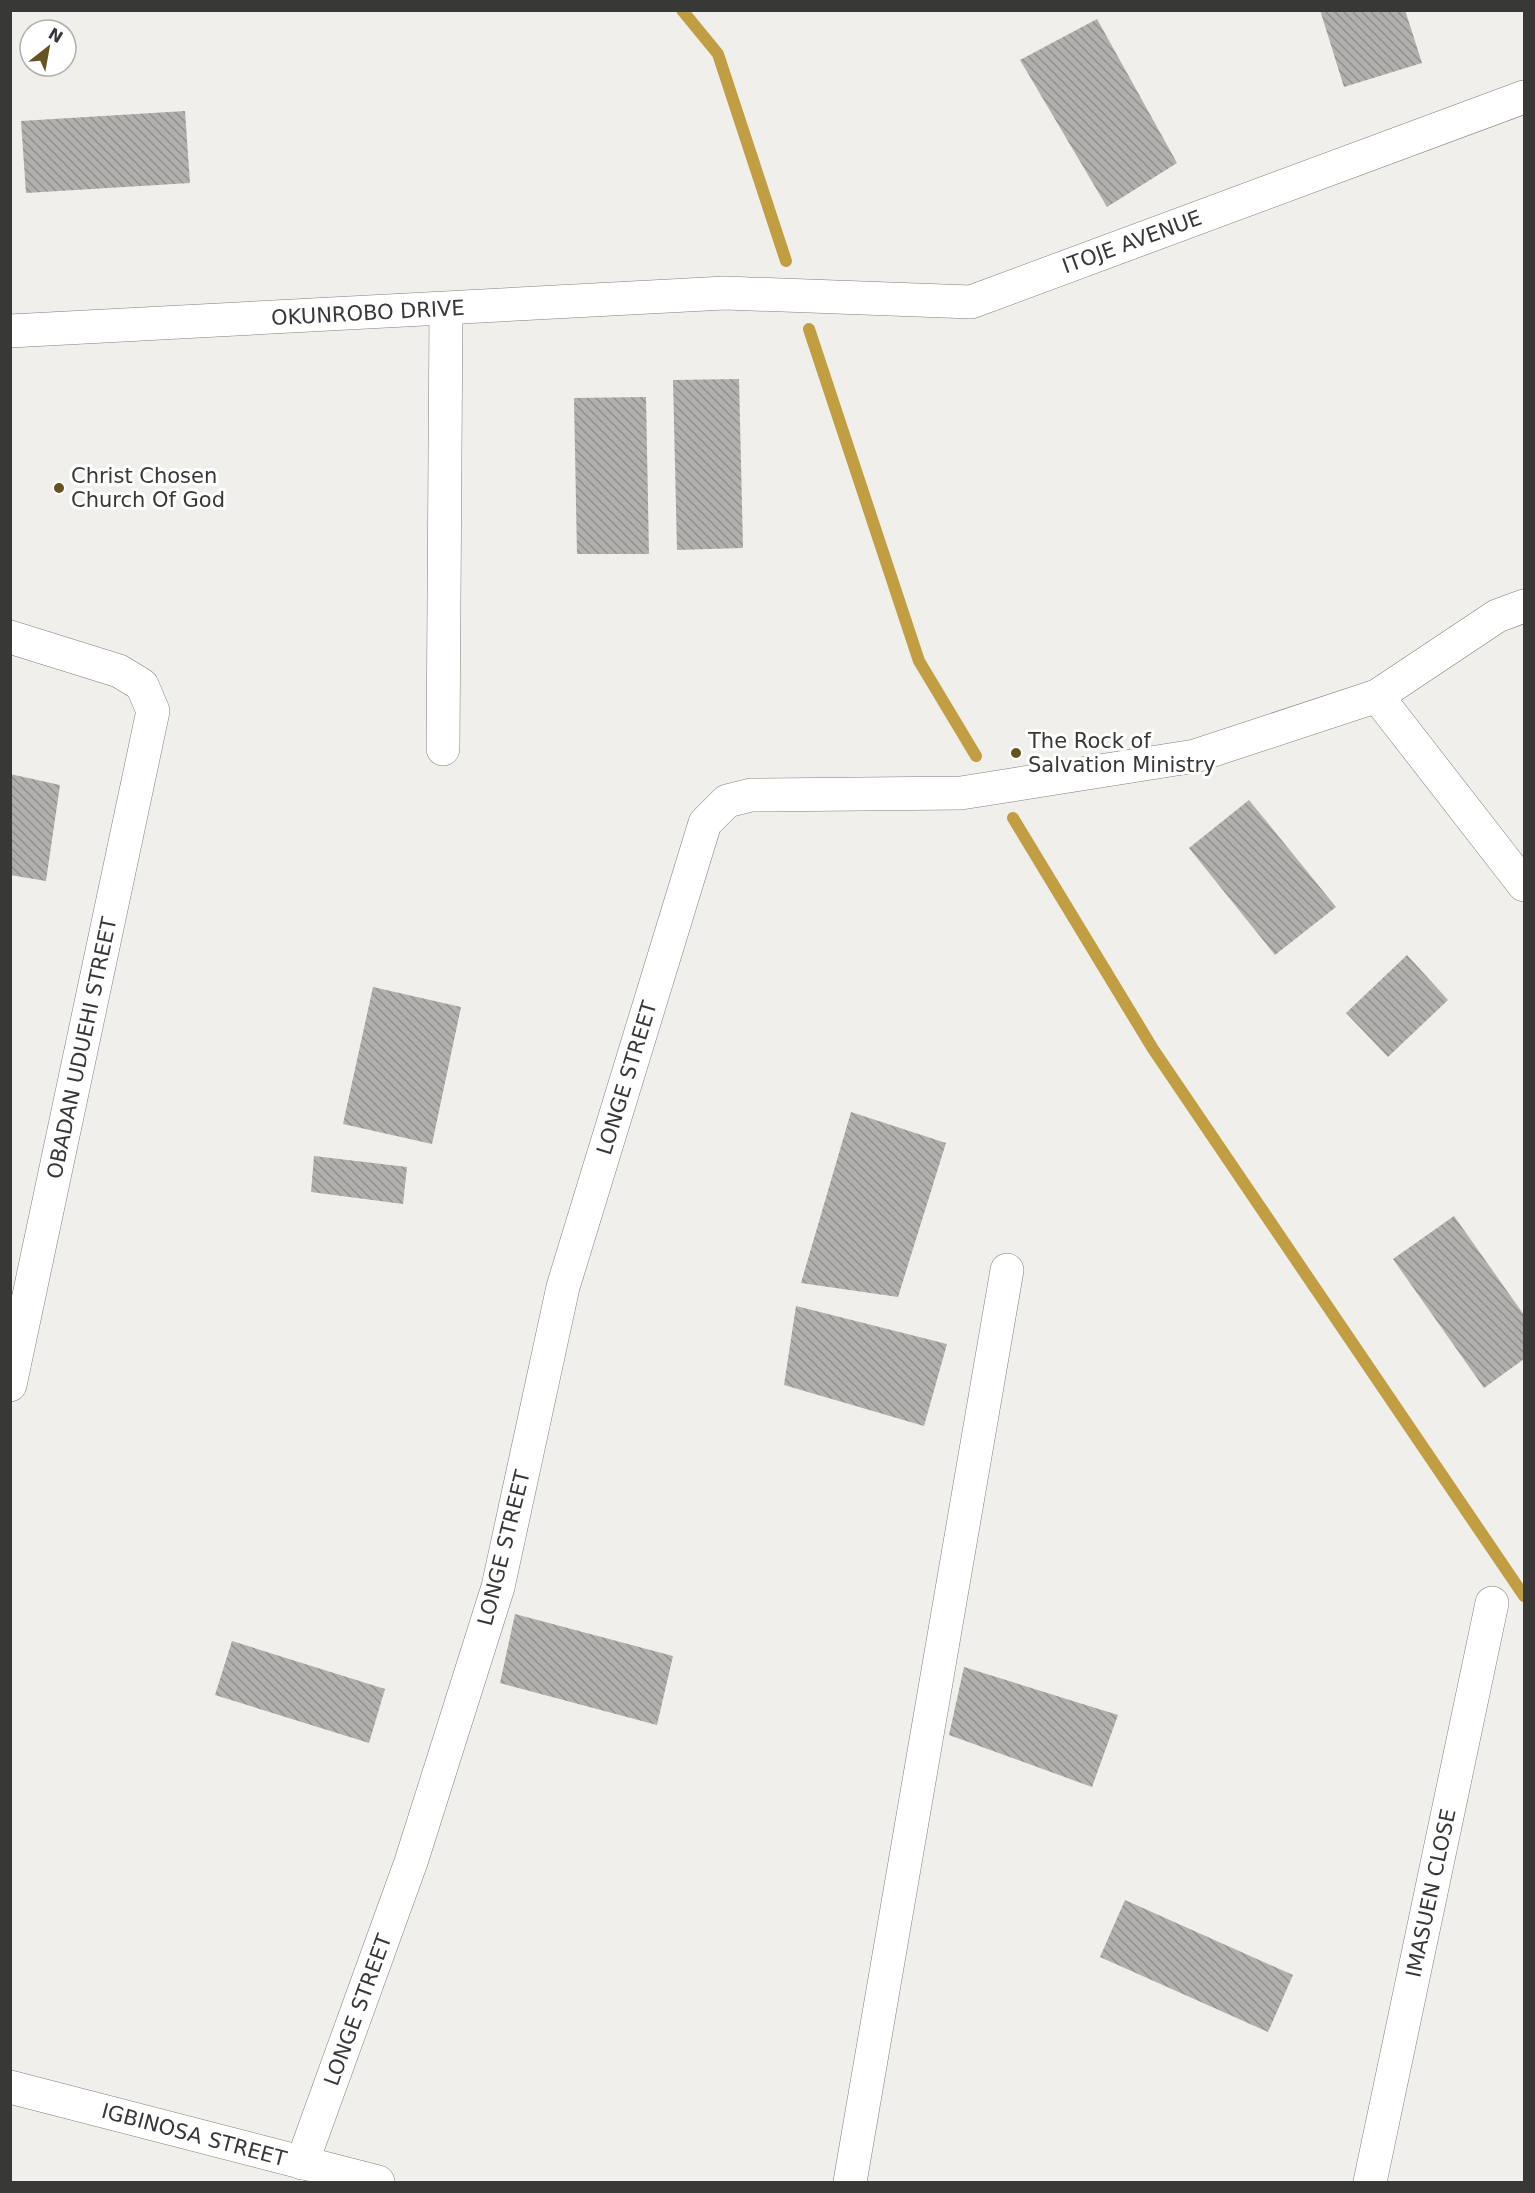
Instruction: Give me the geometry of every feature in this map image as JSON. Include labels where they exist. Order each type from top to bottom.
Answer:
[{"type":"street","name":"ITOJE AVENUE","points":[[725,293],[971,302],[1524,96]]},
{"type":"street","name":"OKUNROBO DRIVE","points":[[10,331],[725,293]]},
{"type":"street","points":[[443,749],[446,309]]},
{"type":"street","name":"LONGE STREET","points":[[302,2163],[411,1862],[498,1587],[563,1287],[705,824],[727,801],[751,795],[961,793],[1195,756],[1377,696],[1497,616],[1524,606]]},
{"type":"street","name":"OBADAN UDUEHI STREET","points":[[10,637],[119,671],[142,684],[153,711],[10,1385]]},
{"type":"street","points":[[1377,696],[1524,885]]},
{"type":"street","points":[[850,2182],[1007,1270]]},
{"type":"street","name":"IMASUEN CLOSE","points":[[1370,2182],[1492,1603]]},
{"type":"street","name":"IGBINOSA STREET","points":[[10,2087],[378,2182]]},
{"type":"building","points":[[1320,10],[1405,10],[1422,63],[1344,87]]},
{"type":"building","points":[[1097,19],[1177,163],[1107,207],[1020,60]]},
{"type":"building","points":[[185,111],[190,183],[26,193],[21,121]]},
{"type":"building","points":[[739,379],[743,548],[677,550],[673,380]]},
{"type":"building","points":[[646,397],[649,554],[577,554],[574,398]]},
{"type":"building","points":[[10,774],[60,785],[46,881],[10,875]]},
{"type":"building","points":[[1249,800],[1336,907],[1275,955],[1189,848]]},
{"type":"building","points":[[1407,955],[1448,1000],[1388,1057],[1346,1013]]},
{"type":"building","points":[[373,987],[461,1007],[432,1144],[343,1124]]},
{"type":"building","points":[[851,1112],[946,1143],[898,1297],[801,1283]]},
{"type":"building","points":[[314,1156],[407,1167],[403,1204],[311,1192]]},
{"type":"building","points":[[1454,1216],[1524,1315],[1524,1359],[1484,1388],[1393,1259]]},
{"type":"building","points":[[796,1306],[947,1344],[924,1426],[784,1385]]},
{"type":"building","points":[[515,1614],[673,1656],[657,1725],[500,1683]]},
{"type":"building","points":[[232,1641],[385,1689],[369,1743],[215,1695]]},
{"type":"building","points":[[964,1667],[1118,1715],[1092,1787],[949,1735]]},
{"type":"building","points":[[1125,1900],[1293,1975],[1268,2032],[1100,1957]]},
{"type":"waterway","points":[[682,10],[718,54],[786,261]]},
{"type":"waterway","points":[[809,329],[919,661],[976,756]]},
{"type":"waterway","points":[[1013,818],[1153,1049],[1524,1596]]},
{"type":"place","name":"Christ Chosen Church Of God","points":[[59,488]]},
{"type":"place","name":"The Rock of Salvation Ministry","points":[[1016,753]]}]
